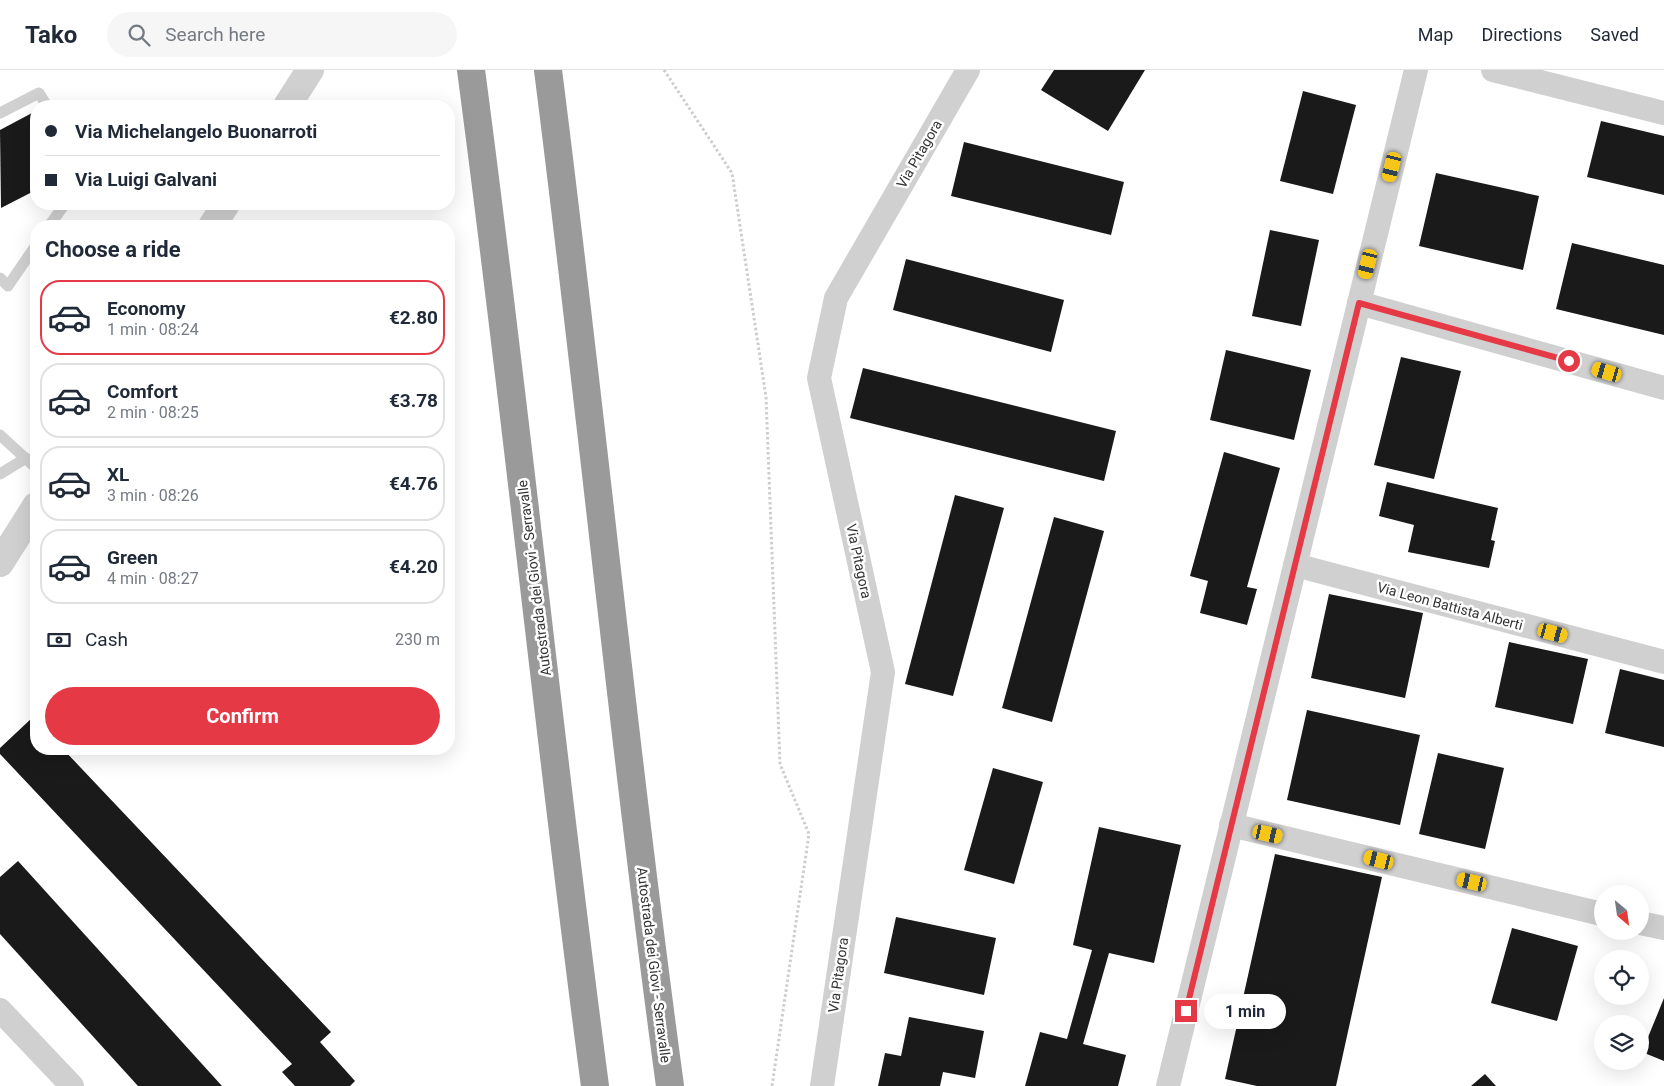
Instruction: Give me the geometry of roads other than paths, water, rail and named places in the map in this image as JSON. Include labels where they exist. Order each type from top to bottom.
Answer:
[{"type":"highway","name":"Autostrada dei Giovi - Serravalle","points":[[471,70],[500,292],[576,944],[595,1086]]},
{"type":"highway","name":"Autostrada dei Giovi - Serravalle","points":[[548,70],[576,292],[648,925],[670,1086]]},
{"type":"street","points":[[291,100],[310,70]]},
{"type":"street","name":"Via Pitagora","points":[[822,1086],[883,672],[819,378],[836,298],[968,70]]},
{"type":"street","points":[[1168,1086],[1416,70]]},
{"type":"street","points":[[1494,70],[1664,113]]},
{"type":"street","points":[[1359,303],[1664,388]]},
{"type":"street","points":[[0,563],[30,516]]},
{"type":"street","name":"Via Leon Battista Alberti","points":[[1295,565],[1664,662]]},
{"type":"street","points":[[1231,825],[1594,912]]},
{"type":"street","points":[[1649,925],[1664,928]]},
{"type":"street","points":[[0,1010],[72,1086]]},
{"type":"lane","points":[[0,113],[39,93],[43,100]]},
{"type":"lane","points":[[0,278],[8,286],[30,254]]},
{"type":"lane","points":[[0,435],[30,462]]},
{"type":"lane","points":[[0,474],[26,458]]}]
